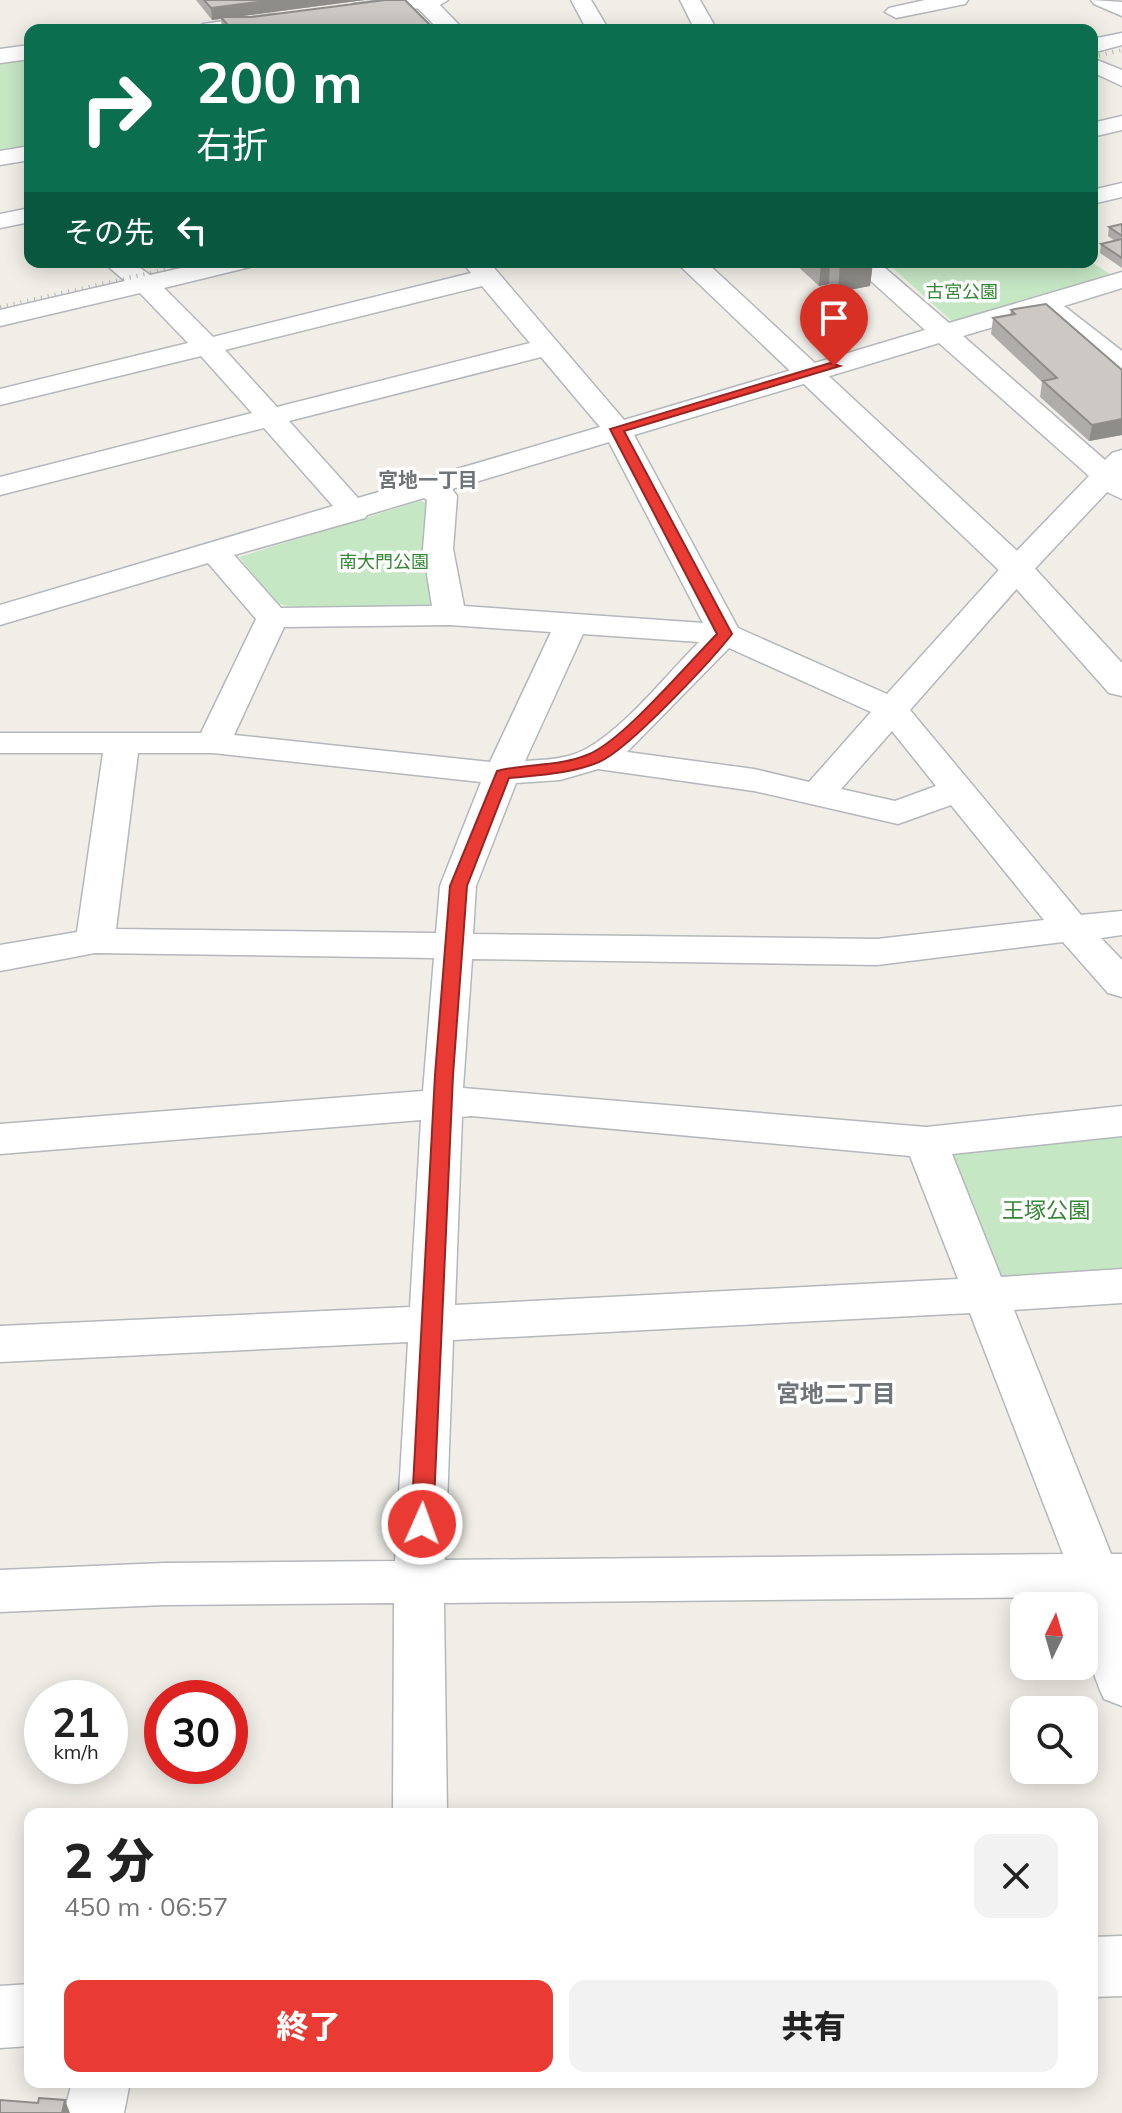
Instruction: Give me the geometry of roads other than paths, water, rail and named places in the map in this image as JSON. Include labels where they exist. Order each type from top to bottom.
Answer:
[{"type":"street","points":[[231,0],[251,24]]},
{"type":"street","points":[[581,0],[595,24]]},
{"type":"street","points":[[690,0],[703,24]]},
{"type":"street","points":[[889,6],[958,0]]},
{"type":"street","points":[[1101,0],[1122,10]]},
{"type":"street","points":[[328,14],[428,1],[447,24]]},
{"type":"street","points":[[889,6],[908,24]]},
{"type":"street","points":[[268,24],[297,18]]},
{"type":"street","points":[[1098,54],[1122,39]]},
{"type":"street","points":[[0,56],[24,53]]},
{"type":"street","points":[[1098,58],[1122,58]]},
{"type":"street","points":[[1098,62],[1122,79]]},
{"type":"street","points":[[1098,129],[1122,123]]},
{"type":"street","points":[[0,158],[24,154]]},
{"type":"street","points":[[1098,196],[1122,190]]},
{"type":"street","points":[[0,221],[24,216]]},
{"type":"street","points":[[696,268],[1017,569],[1122,685]]},
{"type":"street","points":[[819,792],[1017,569],[1117,475],[870,268]]},
{"type":"street","points":[[0,295],[131,269]]},
{"type":"street","points":[[0,318],[131,269]]},
{"type":"street","points":[[131,269],[208,347],[354,512]]},
{"type":"street","points":[[0,397],[208,347],[482,270],[617,429],[725,634]]},
{"type":"street","points":[[0,615],[354,512],[617,429],[1046,304],[1115,272]]},
{"type":"street","points":[[1046,304],[1122,365]]},
{"type":"street","points":[[0,486],[547,347]]},
{"type":"street","points":[[430,489],[442,496],[438,549],[450,615]]},
{"type":"street","points":[[215,552],[272,618]]},
{"type":"street","points":[[272,618],[450,615],[725,634],[892,709],[1072,929],[1122,984]]},
{"type":"street","points":[[213,743],[272,618]]},
{"type":"street","points":[[420,1808],[419,1582],[442,1104],[458,886],[502,774],[572,622]]},
{"type":"street","points":[[0,743],[213,743],[502,774],[560,769],[596,758],[621,740],[725,634]]},
{"type":"street","points":[[95,941],[122,743]]},
{"type":"street","points":[[596,758],[819,792],[898,813],[957,790]]},
{"type":"street","points":[[0,958],[95,941],[877,952],[1122,923]]},
{"type":"street","points":[[0,1139],[471,1102],[926,1142],[1122,1121]]},
{"type":"street","points":[[926,1142],[986,1295],[1109,1576],[1122,1683]]},
{"type":"street","points":[[0,1344],[1122,1286]]},
{"type":"street","points":[[0,1591],[164,1584],[1109,1576]]},
{"type":"street","points":[[1098,1967],[1122,1966]]},
{"type":"street","points":[[0,2017],[24,2015]]},
{"type":"street","points":[[94,2113],[100,2088]]},
{"type":"railway","points":[[1098,56],[1122,50]]},
{"type":"railway","points":[[0,307],[172,268]]},
{"type":"district","name":"宮地一丁目","points":[[428,479]]},
{"type":"district","name":"宮地二丁目","points":[[836,1393]]},
{"type":"park label","name":"古宮公園","points":[[962,291]]},
{"type":"park label","name":"南大門公園","points":[[384,561]]},
{"type":"park label","name":"王塚公園","points":[[1046,1210]]}]
